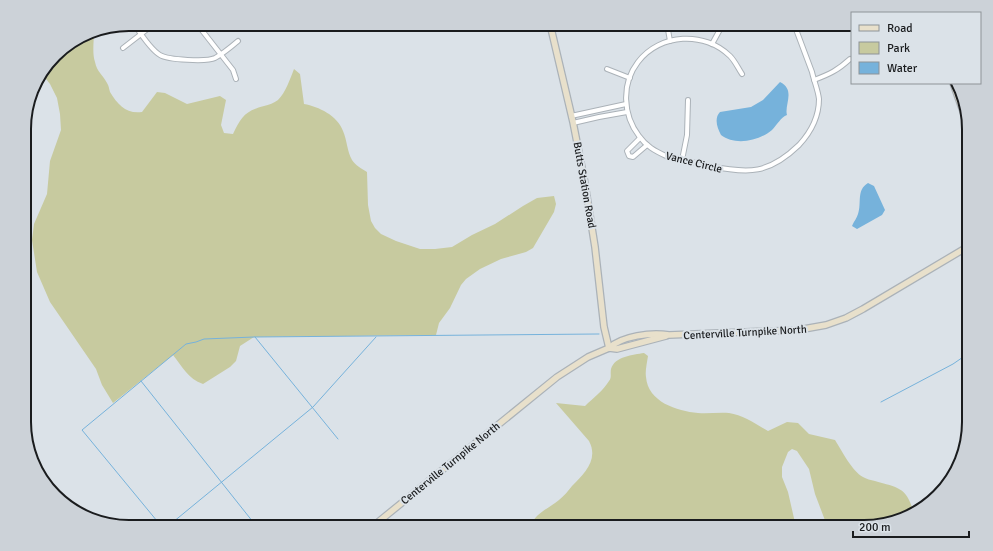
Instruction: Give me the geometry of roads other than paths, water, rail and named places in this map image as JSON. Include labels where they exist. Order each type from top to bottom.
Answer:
[{"type":"main road","name":"Butts Station Road","points":[[552,31],[573,123],[590,214],[599,276],[604,327],[609,348]]},
{"type":"main road","name":"Centerville Turnpike North","points":[[381,520],[548,385],[578,363],[609,348],[614,343],[628,338],[658,334],[669,336],[776,332],[812,329],[846,318],[962,250]]},
{"type":"street","points":[[139,31],[159,55],[168,58],[207,60],[214,58],[238,41]]},
{"type":"street","points":[[123,48],[145,31]]},
{"type":"street","points":[[204,31],[233,70],[236,79]]},
{"type":"street","points":[[668,31],[670,40]]},
{"type":"street","points":[[712,44],[719,31]]},
{"type":"street","name":"Vance Circle","points":[[742,74],[730,56],[724,51],[705,41],[693,39],[670,40],[656,46],[644,56],[634,69],[627,86],[626,104],[633,127],[640,138],[655,151],[666,156],[739,172],[767,168],[780,160],[806,137],[814,124],[818,109],[819,98],[796,31]]},
{"type":"street","points":[[814,80],[831,74],[850,59]]},
{"type":"street","points":[[607,69],[630,78]]},
{"type":"street","points":[[682,160],[687,135],[688,100]]},
{"type":"street","points":[[571,116],[626,104]]},
{"type":"street","points":[[573,123],[628,112]]},
{"type":"street","points":[[640,138],[627,151],[629,156],[633,157],[647,144]]},
{"type":"water","points":[[780,82],[785,85],[788,93],[787,115],[781,119],[772,130],[761,137],[747,141],[733,140],[721,135],[717,123],[717,117],[720,112],[751,107],[763,100]]},
{"type":"water","points":[[868,183],[874,186],[885,210],[882,215],[857,229],[852,226],[858,214],[862,189]]},
{"type":"waterway","points":[[156,520],[82,430],[186,344],[204,339],[254,337],[599,334]]},
{"type":"waterway","points":[[255,337],[338,439]]},
{"type":"waterway","points":[[176,520],[313,407],[376,337]]},
{"type":"waterway","points":[[881,402],[962,358]]},
{"type":"waterway","points":[[141,381],[251,520]]}]
